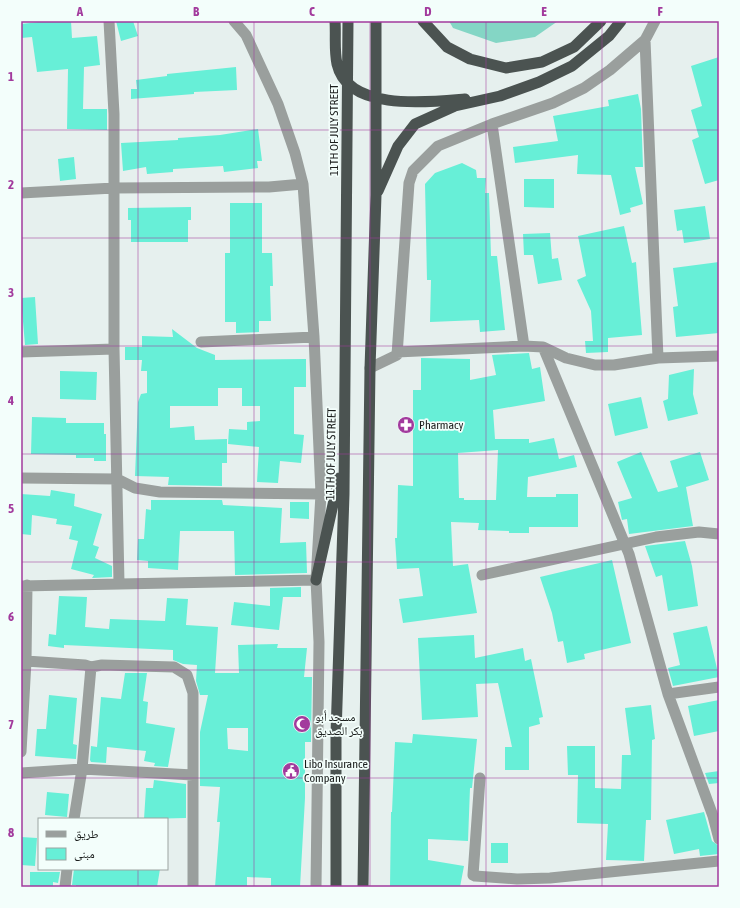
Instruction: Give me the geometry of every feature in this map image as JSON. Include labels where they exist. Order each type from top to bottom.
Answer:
[{"type":"highway","points":[[335,21],[337,65],[346,82],[361,93],[376,99],[428,102],[500,96]]},
{"type":"highway","name":"11TH OF JULY STREET","points":[[336,887],[336,734],[342,572],[344,456],[346,82],[348,21]]},
{"type":"highway","points":[[363,887],[370,368],[376,195],[376,21]]},
{"type":"highway","points":[[423,21],[447,47],[470,59],[506,68],[542,62],[574,47],[601,21]]},
{"type":"highway","points":[[376,195],[398,146],[414,124],[456,106],[500,96],[539,82],[572,66],[609,36],[621,21]]},
{"type":"highway","points":[[316,580],[344,456]]},
{"type":"street","points":[[109,21],[114,114],[114,349],[119,584]]},
{"type":"street","points":[[234,21],[246,35],[278,104],[295,154],[303,184],[314,337],[321,494],[316,580],[319,642],[316,887]]},
{"type":"street","points":[[370,368],[395,357],[397,352],[409,183],[413,171],[438,146],[492,124],[553,103],[584,88],[610,70],[645,40],[655,21]]},
{"type":"street","points":[[645,40],[658,358]]},
{"type":"street","points":[[492,124],[524,346]]},
{"type":"street","points":[[21,193],[114,188],[269,187],[303,184]]},
{"type":"street","points":[[201,342],[314,337]]},
{"type":"street","points":[[397,352],[524,346],[543,347],[566,358],[595,365],[614,365],[658,358],[719,356]]},
{"type":"street","points":[[543,347],[623,543],[629,554],[668,694],[713,816],[719,839]]},
{"type":"street","points":[[21,352],[114,349]]},
{"type":"street","points":[[21,478],[116,479],[135,488],[160,492],[321,494]]},
{"type":"street","points":[[482,575],[656,536],[699,532],[719,534]]},
{"type":"street","points":[[21,752],[26,661],[24,585],[316,580]]},
{"type":"street","points":[[26,661],[86,665],[92,667],[102,665],[174,667],[187,675],[193,693],[193,887]]},
{"type":"street","points":[[74,818],[82,770],[92,667]]},
{"type":"street","points":[[668,694],[719,687]]},
{"type":"street","points":[[21,772],[82,770],[193,774]]},
{"type":"street","points":[[480,778],[473,875],[475,876],[517,879],[550,878],[719,861]]},
{"type":"street","points":[[64,887],[67,870]]},
{"type":"green space","points":[[449,21],[558,21],[535,37],[496,43],[453,28]]},
{"type":"building","points":[[47,21],[71,21],[72,38],[97,36],[100,65],[84,67],[83,109],[107,109],[107,130],[67,129],[68,69],[37,72],[32,37],[21,38],[21,24]]},
{"type":"building","points":[[116,21],[133,21],[138,36],[121,41]]},
{"type":"building","points":[[719,57],[719,180],[705,184],[692,140],[699,137],[691,110],[702,106],[691,66]]},
{"type":"building","points":[[236,67],[237,90],[194,92],[194,94],[131,99],[131,89],[137,89],[136,80],[167,76],[167,74]]},
{"type":"building","points":[[638,94],[641,109],[643,167],[635,167],[643,204],[630,208],[631,212],[620,215],[611,175],[577,174],[578,155],[515,163],[513,147],[558,141],[553,116],[609,106],[608,100]]},
{"type":"building","points":[[258,129],[262,161],[257,161],[258,168],[224,172],[223,166],[173,169],[173,172],[147,174],[146,167],[123,171],[121,143],[178,140],[178,138],[220,135]]},
{"type":"building","points":[[74,157],[76,179],[60,181],[58,159]]},
{"type":"building","points":[[462,163],[476,170],[477,178],[486,178],[485,193],[489,193],[491,256],[497,256],[505,330],[480,332],[479,320],[430,322],[431,280],[427,280],[425,184],[435,173]]},
{"type":"building","points":[[524,179],[554,179],[554,208],[524,207]]},
{"type":"building","points":[[230,203],[262,203],[262,253],[272,253],[273,286],[270,286],[271,321],[259,321],[259,332],[236,333],[236,322],[225,322],[225,253],[230,253]]},
{"type":"building","points":[[705,206],[710,239],[684,243],[682,230],[677,231],[674,210]]},
{"type":"building","points":[[191,207],[191,220],[188,220],[188,242],[131,242],[131,220],[128,220],[128,208]]},
{"type":"building","points":[[624,226],[632,263],[636,262],[642,335],[608,338],[608,352],[586,353],[585,341],[593,341],[591,311],[577,280],[586,276],[578,236]]},
{"type":"building","points":[[550,233],[552,259],[558,258],[562,280],[538,284],[533,255],[524,255],[523,234]]},
{"type":"building","points":[[719,262],[719,333],[676,337],[673,307],[678,306],[673,268]]},
{"type":"building","points":[[35,297],[38,344],[25,345],[21,298]]},
{"type":"building","points":[[172,329],[197,348],[215,355],[215,360],[306,359],[306,387],[294,387],[294,434],[304,435],[301,463],[280,461],[278,483],[257,482],[259,447],[228,444],[229,429],[247,430],[247,422],[260,421],[260,406],[242,406],[242,388],[218,388],[218,406],[170,406],[170,428],[194,426],[195,440],[227,439],[227,463],[222,463],[222,486],[168,485],[169,477],[135,476],[138,402],[141,394],[147,393],[147,371],[141,371],[142,360],[125,360],[125,347],[142,347],[142,336],[173,337]]},
{"type":"building","points":[[529,353],[532,369],[540,367],[545,401],[493,410],[495,439],[529,439],[529,443],[554,438],[559,459],[574,455],[577,467],[528,477],[527,497],[556,497],[556,494],[578,494],[578,527],[529,527],[529,533],[509,533],[509,531],[478,530],[479,523],[451,522],[453,566],[468,564],[477,613],[403,623],[399,599],[423,596],[419,568],[397,569],[395,538],[397,538],[398,485],[413,486],[413,390],[421,390],[421,358],[470,359],[470,380],[496,375],[492,355]],"holes":[[[498,450],[496,500],[464,500],[464,498],[459,498],[458,453]]]},
{"type":"building","points":[[694,369],[693,394],[698,414],[668,421],[663,401],[668,399],[669,375]]},
{"type":"building","points":[[60,371],[97,372],[96,400],[60,399]]},
{"type":"building","points":[[641,397],[648,428],[615,436],[608,404]]},
{"type":"building","points":[[32,417],[66,418],[66,423],[104,423],[104,434],[106,434],[106,461],[94,461],[94,458],[76,458],[76,455],[31,454]]},
{"type":"building","points":[[641,452],[658,492],[678,487],[670,461],[700,452],[709,480],[686,487],[693,526],[629,534],[627,519],[622,520],[618,502],[632,498],[617,462]]},
{"type":"building","points":[[51,490],[75,494],[74,506],[102,514],[93,545],[99,547],[95,558],[112,566],[112,577],[92,578],[94,575],[71,569],[78,541],[69,539],[72,526],[56,524],[57,519],[32,515],[31,535],[21,534],[21,494],[50,496]]},
{"type":"building","points":[[151,500],[222,500],[223,505],[282,508],[280,543],[306,542],[307,573],[235,575],[234,531],[180,531],[178,570],[148,568],[148,561],[137,560],[138,539],[144,539],[146,509],[151,510]]},
{"type":"building","points":[[290,502],[309,502],[309,519],[290,518]]},
{"type":"building","points":[[685,541],[692,566],[698,606],[668,611],[662,575],[656,577],[645,546]]},
{"type":"building","points":[[612,560],[631,643],[584,654],[585,659],[567,663],[563,641],[558,642],[552,613],[540,577]]},
{"type":"building","points":[[301,587],[301,597],[283,597],[279,630],[231,625],[234,602],[270,606],[270,588]]},
{"type":"building","points":[[59,596],[87,597],[85,627],[109,629],[110,619],[165,621],[167,598],[188,599],[186,625],[218,627],[215,673],[239,673],[238,645],[278,644],[277,648],[307,648],[304,677],[312,677],[311,742],[305,742],[305,798],[300,887],[271,887],[271,878],[247,877],[247,887],[215,887],[220,822],[217,822],[220,787],[200,786],[200,732],[208,695],[200,695],[196,681],[197,665],[183,664],[173,660],[173,650],[64,645],[64,648],[48,646],[49,634],[56,635]],"holes":[[[227,728],[248,728],[248,751],[228,749]]]},
{"type":"building","points":[[707,626],[719,677],[673,686],[668,668],[680,665],[673,633]]},
{"type":"building","points":[[474,635],[475,658],[523,648],[525,661],[531,659],[543,717],[539,718],[540,724],[529,727],[529,770],[505,770],[505,747],[512,747],[498,683],[476,684],[478,717],[422,720],[418,638]]},
{"type":"building","points":[[125,673],[147,673],[143,701],[148,702],[146,723],[175,728],[168,767],[154,766],[155,763],[144,761],[146,751],[107,747],[106,763],[91,762],[90,760],[91,746],[97,747],[101,697],[121,699]]},
{"type":"building","points":[[49,695],[77,698],[73,744],[77,745],[76,759],[35,756],[37,729],[46,729]]},
{"type":"building","points":[[719,700],[719,731],[694,736],[688,706]]},
{"type":"building","points":[[651,705],[655,739],[652,740],[651,820],[646,820],[644,861],[606,860],[608,824],[577,823],[578,775],[568,775],[567,746],[595,746],[595,788],[621,789],[622,755],[631,755],[625,708]]},
{"type":"building","points":[[413,734],[477,739],[472,788],[470,788],[468,841],[428,839],[428,860],[464,866],[460,887],[390,887],[391,812],[395,742],[412,743]]},
{"type":"building","points":[[719,771],[719,783],[709,784],[705,773]]},
{"type":"building","points":[[154,780],[186,784],[186,818],[144,818],[146,788],[153,788]]},
{"type":"building","points":[[47,792],[69,794],[67,817],[45,815]]},
{"type":"building","points":[[704,812],[712,841],[719,846],[719,854],[700,856],[699,849],[674,854],[666,820]]},
{"type":"building","points":[[21,837],[37,838],[35,866],[21,865]]},
{"type":"building","points":[[491,843],[508,843],[508,863],[491,863]]},
{"type":"building","points":[[74,870],[160,870],[157,887],[76,887],[76,885],[72,885]]},
{"type":"building","points":[[30,872],[60,872],[58,883],[53,882],[53,887],[30,887]]},
{"type":"place","name":"Pharmacy","points":[[406,425]]},
{"type":"place","name":"مسجد أبو بكر الصديق","points":[[302,724]]},
{"type":"place","name":"Libo Insurance Company","points":[[291,771]]}]
